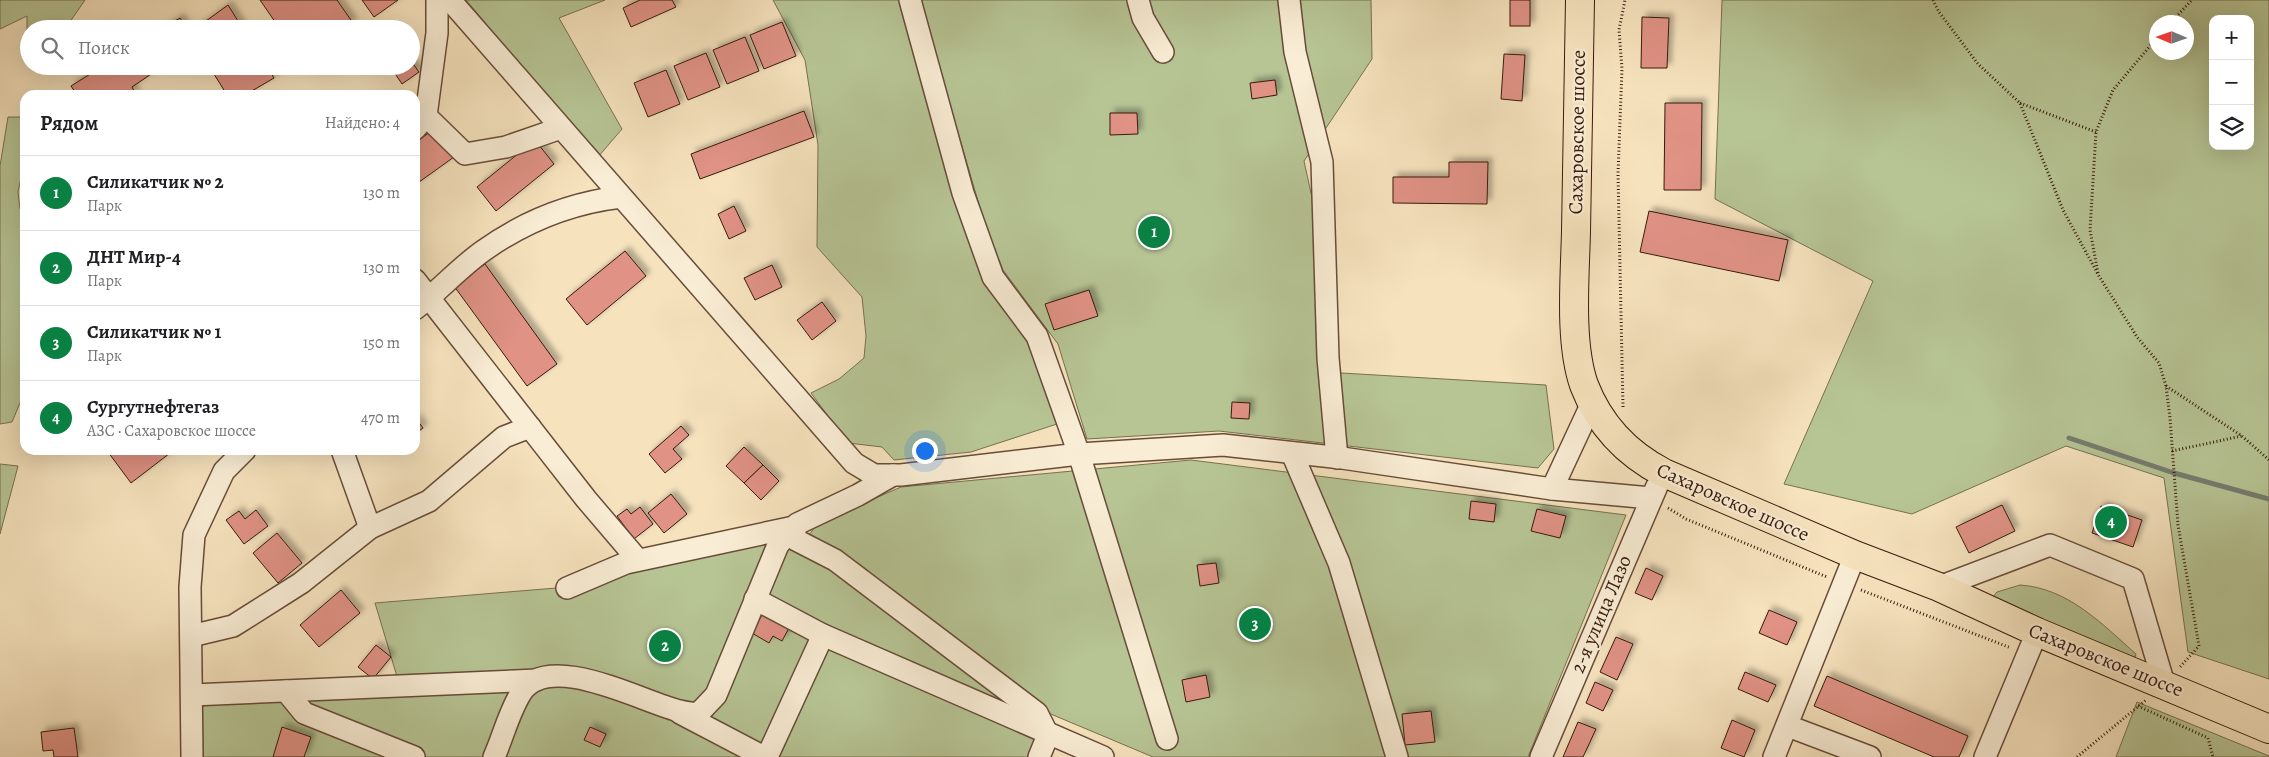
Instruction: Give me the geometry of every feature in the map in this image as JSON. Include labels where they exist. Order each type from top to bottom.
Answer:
[{"type":"main road","name":"Сахаровское шоссе","points":[[1580,0],[1576,335],[1579,365],[1592,403],[1610,431],[1626,448],[1644,462],[1664,473],[1855,555],[1939,587],[2037,632],[2172,676],[2269,729]]},
{"type":"street","points":[[438,0],[438,33],[421,122],[465,154],[506,147],[562,128]]},
{"type":"street","points":[[450,0],[854,463],[874,475],[894,475],[1079,454],[1223,445],[1337,458],[1552,489],[1651,498]]},
{"type":"street","points":[[910,0],[963,193],[993,277],[1038,336],[1079,454],[1167,739]]},
{"type":"street","points":[[1138,0],[1143,18],[1163,52]]},
{"type":"street","points":[[1289,0],[1295,52],[1322,162],[1328,358],[1337,458]]},
{"type":"street","points":[[621,197],[588,201],[522,227],[482,251],[422,303],[530,427],[586,499],[638,560]]},
{"type":"street","points":[[1552,489],[1592,403]]},
{"type":"street","points":[[191,636],[233,626],[301,582],[370,528],[429,501],[504,437],[530,427]]},
{"type":"street","points":[[1292,453],[1339,563],[1397,757]]},
{"type":"street","points":[[192,757],[190,587],[194,535],[224,471],[240,455]]},
{"type":"street","points":[[344,455],[370,528]]},
{"type":"street","name":"2-я улица Лазо","points":[[1541,757],[1651,498],[1664,473]]},
{"type":"street","points":[[567,588],[626,562],[794,527],[894,475]]},
{"type":"street","points":[[676,710],[698,714],[716,695],[778,545],[794,527]]},
{"type":"street","points":[[794,527],[796,540],[835,560],[1037,713],[1048,735],[1039,757]]},
{"type":"street","points":[[1939,587],[2050,545],[2133,579],[2172,676]]},
{"type":"street","points":[[1774,757],[1855,555]]},
{"type":"street","points":[[755,599],[823,635],[1048,735],[1103,757]]},
{"type":"street","points":[[1985,757],[2037,632]]},
{"type":"street","points":[[192,695],[537,680],[559,676],[607,684],[676,710],[766,757],[823,635]]},
{"type":"street","points":[[494,757],[521,692],[537,680]]},
{"type":"street","points":[[286,691],[304,713],[414,757]]},
{"type":"street","points":[[1788,726],[1870,757]]},
{"type":"path","points":[[1623,407],[1618,174],[1622,68],[1619,30],[1625,0]]},
{"type":"path","points":[[1933,0],[1939,12],[1978,64],[2020,103],[2096,132]]},
{"type":"path","points":[[2178,15],[2192,0]]},
{"type":"path","points":[[2099,276],[2090,230],[2092,170],[2096,132],[2113,90],[2149,47]]},
{"type":"path","points":[[2020,103],[2064,210],[2099,276],[2137,337],[2159,363],[2166,386],[2178,525],[2199,646],[2172,676],[2077,757]]},
{"type":"path","points":[[2166,386],[2242,436],[2269,460]]},
{"type":"path","points":[[2172,451],[2242,436]]},
{"type":"path","points":[[2138,706],[2208,738],[2213,757]]},
{"type":"green space","points":[[85,0],[71,20],[27,20],[27,16],[0,29],[0,1]]},
{"type":"green space","points":[[466,0],[605,0],[559,18],[622,129],[598,157]]},
{"type":"green space","points":[[773,0],[906,0],[963,193],[1059,394],[1057,424],[971,452],[894,460],[882,447],[848,443],[811,393],[839,379],[864,358],[866,336],[862,297],[817,247],[818,145],[805,60]]},
{"type":"green space","points":[[919,0],[1371,0],[1372,59],[1304,161],[1321,239],[1324,372],[1546,385],[1554,449],[1538,468],[1219,431],[1087,439],[1058,344],[1003,270],[985,225]]},
{"type":"green space","points":[[1722,0],[2269,0],[2269,679],[2188,652],[2164,478],[2066,446],[1912,514],[1784,484],[1873,281],[1715,199]]},
{"type":"green space","points":[[8,117],[20,117],[20,183],[18,192],[20,209],[20,403],[12,422],[0,424],[0,166]]},
{"type":"green space","points":[[1191,460],[1626,515],[1528,757],[1153,757],[1046,712],[809,535],[818,523],[901,487]]},
{"type":"green space","points":[[0,464],[18,466],[0,534]]},
{"type":"green space","points":[[800,538],[1049,729],[1037,757],[195,757],[196,701],[401,690],[375,603],[556,588],[638,565]]},
{"type":"green space","points":[[2020,585],[2054,593],[2083,609],[2136,654],[2134,662],[1992,598],[1997,592]]},
{"type":"green space","points":[[2137,702],[2269,756],[2269,757],[2116,757]]},
{"type":"building","points":[[260,0],[337,0],[351,20],[274,20]]},
{"type":"building","points":[[362,0],[398,0],[374,17]]},
{"type":"building","points":[[640,0],[672,0],[676,7],[631,27],[623,8]]},
{"type":"building","points":[[1510,0],[1530,0],[1530,26],[1510,26]]},
{"type":"building","points":[[228,5],[237,20],[207,20]]},
{"type":"building","points":[[1642,17],[1669,18],[1667,68],[1641,68]]},
{"type":"building","points":[[782,22],[796,56],[764,69],[750,35]]},
{"type":"building","points":[[745,37],[759,71],[727,84],[713,50]]},
{"type":"building","points":[[706,53],[720,87],[688,100],[674,66]]},
{"type":"building","points":[[1504,54],[1525,55],[1522,101],[1501,99]]},
{"type":"building","points":[[666,70],[680,104],[648,117],[634,83]]},
{"type":"building","points":[[89,75],[150,75],[132,87],[134,90],[74,90],[71,86]]},
{"type":"building","points":[[215,75],[272,75],[274,78],[254,90],[224,90]]},
{"type":"building","points":[[396,75],[415,75],[402,84]]},
{"type":"building","points":[[1275,80],[1277,95],[1252,99],[1250,83]]},
{"type":"building","points":[[1665,103],[1702,103],[1701,190],[1664,190]]},
{"type":"building","points":[[804,111],[814,137],[700,179],[691,154]]},
{"type":"building","points":[[1110,113],[1137,113],[1138,134],[1110,135]]},
{"type":"building","points":[[434,129],[454,157],[420,181],[420,139]]},
{"type":"building","points":[[535,140],[554,164],[496,211],[477,187]]},
{"type":"building","points":[[1449,162],[1488,162],[1487,204],[1393,203],[1393,177],[1449,177]]},
{"type":"building","points":[[734,206],[746,231],[729,239],[718,214]]},
{"type":"building","points":[[1649,211],[1788,240],[1779,281],[1640,252]]},
{"type":"building","points":[[625,251],[646,276],[587,325],[566,299]]},
{"type":"building","points":[[485,264],[557,364],[527,386],[454,286]]},
{"type":"building","points":[[772,265],[782,287],[755,300],[744,278]]},
{"type":"building","points":[[1089,290],[1098,316],[1054,330],[1045,304]]},
{"type":"building","points":[[822,302],[836,321],[812,340],[797,320]]},
{"type":"building","points":[[1232,402],[1250,403],[1249,419],[1231,418]]},
{"type":"building","points":[[681,426],[689,435],[673,449],[682,459],[665,473],[649,454]]},
{"type":"building","points":[[744,447],[763,465],[744,483],[726,466]]},
{"type":"building","points":[[110,455],[167,455],[131,483]]},
{"type":"building","points":[[763,465],[779,481],[761,500],[744,483]]},
{"type":"building","points":[[671,494],[687,514],[664,533],[648,513]]},
{"type":"building","points":[[1471,501],[1496,504],[1494,522],[1469,519]]},
{"type":"building","points":[[2002,505],[2015,531],[1969,553],[1956,527]]},
{"type":"building","points":[[2101,506],[2142,520],[2133,547],[2092,533]]},
{"type":"building","points":[[640,507],[653,524],[634,539],[617,516],[627,509],[631,514]]},
{"type":"building","points":[[1537,509],[1566,516],[1560,538],[1531,531]]},
{"type":"building","points":[[256,510],[268,526],[244,544],[226,520],[239,511],[245,519]]},
{"type":"building","points":[[277,533],[302,563],[278,583],[253,553]]},
{"type":"building","points":[[1216,563],[1219,583],[1200,586],[1197,565]]},
{"type":"building","points":[[1646,568],[1663,576],[1652,600],[1635,593]]},
{"type":"building","points":[[341,590],[360,613],[319,647],[300,625]]},
{"type":"building","points":[[1769,610],[1797,622],[1787,645],[1759,633]]},
{"type":"building","points":[[769,614],[790,626],[782,641],[773,636],[769,643],[752,633],[762,615]]},
{"type":"building","points":[[1616,637],[1633,644],[1617,680],[1600,672]]},
{"type":"building","points":[[376,645],[391,657],[373,679],[358,667]]},
{"type":"building","points":[[1745,672],[1776,685],[1768,702],[1738,689]]},
{"type":"building","points":[[1206,675],[1210,697],[1186,702],[1182,680]]},
{"type":"building","points":[[1827,676],[1968,736],[1959,757],[1934,757],[1814,706]]},
{"type":"building","points":[[1595,682],[1613,690],[1603,711],[1586,703]]},
{"type":"building","points":[[1431,711],[1435,742],[1405,745],[1402,714]]},
{"type":"building","points":[[1732,720],[1755,730],[1744,757],[1721,748]]},
{"type":"building","points":[[1578,722],[1596,729],[1583,757],[1563,757]]},
{"type":"building","points":[[282,727],[311,737],[304,757],[273,757]]},
{"type":"building","points":[[590,727],[606,734],[600,747],[584,740]]},
{"type":"building","points":[[74,728],[78,757],[54,757],[53,750],[43,751],[41,732]]},
{"type":"waterway","points":[[2069,438],[2174,473],[2269,499]]},
{"type":"place","name":"Силикатчик № 2","points":[[1154,232]]},
{"type":"place","name":"Сургутнефтегаз","points":[[2111,522]]},
{"type":"place","name":"Силикатчик № 1","points":[[1255,624]]},
{"type":"place","name":"ДНТ Мир-4","points":[[665,646]]}]
